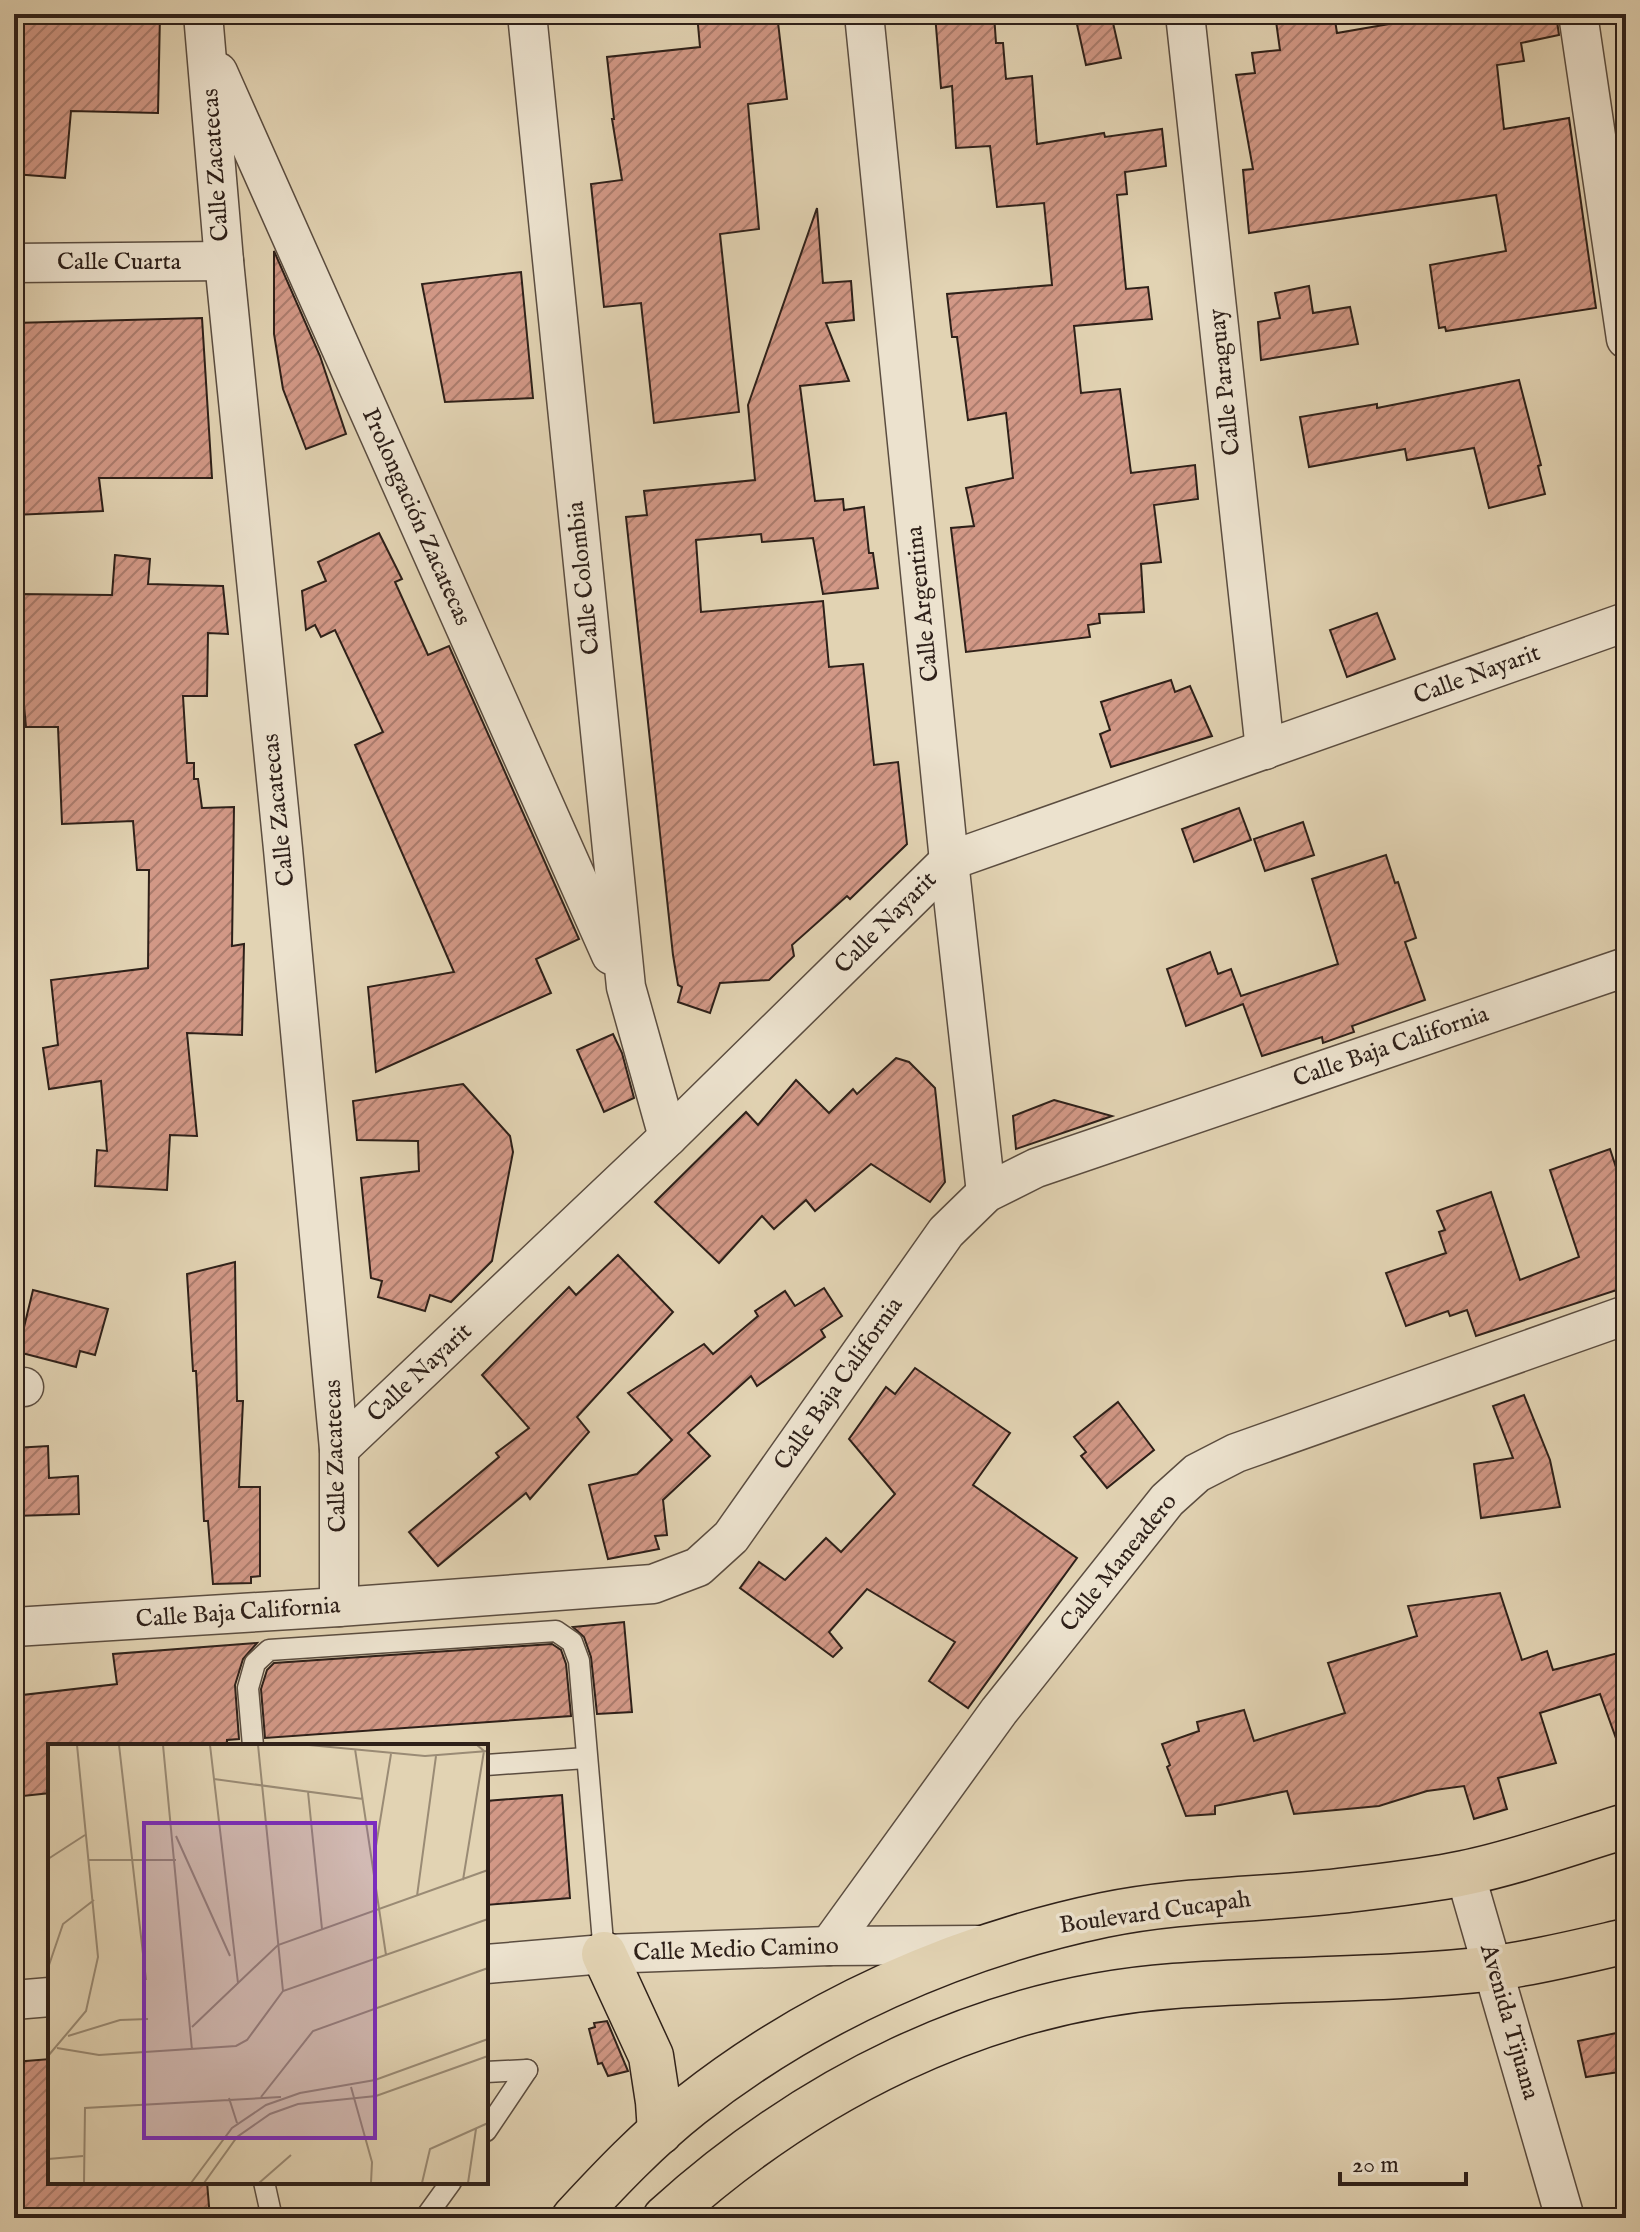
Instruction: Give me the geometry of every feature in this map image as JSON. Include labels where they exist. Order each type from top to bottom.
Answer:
[{"type":"main road","name":"Boulevard Cucapah","points":[[574,2218],[624,2163],[690,2106],[748,2063],[936,1964],[986,1945],[1107,1914],[1183,1903],[1336,1891],[1465,1873],[1626,1826]]},
{"type":"main road","points":[[665,2218],[708,2179],[826,2097],[895,2061],[1026,2011],[1091,1997],[1172,1986],[1494,1968],[1560,1957],[1626,1941]]},
{"type":"main road","points":[[604,1954],[651,2056],[660,2132]]},
{"type":"street","name":"Calle Colombia","points":[[527,14],[626,987],[668,1137]]},
{"type":"street","name":"Calle Argentina","points":[[864,14],[949,861],[986,1193]]},
{"type":"street","name":"Calle Paraguay","points":[[1185,14],[1265,750]]},
{"type":"street","points":[[1578,14],[1623,284],[1626,339]]},
{"type":"street","name":"Prolongación Zacatecas","points":[[205,31],[626,987]]},
{"type":"street","name":"Calle Zacatecas","points":[[205,31],[224,261],[285,865],[339,1449],[339,1607]]},
{"type":"street","name":"Calle Cuarta","points":[[14,263],[224,261]]},
{"type":"street","name":"Calle Nayarit","points":[[339,1449],[668,1137],[949,861],[1626,622]]},
{"type":"street","name":"Calle Baja California","points":[[14,1627],[653,1584],[698,1567],[731,1537],[946,1232],[986,1193],[1036,1168],[1626,967]]},
{"type":"street","name":"Calle Maneadero","points":[[829,1946],[999,1711],[1167,1500],[1197,1473],[1236,1453],[1626,1315]]},
{"type":"street","name":"Avenida Tijuana","points":[[1465,1873],[1565,2218]]},
{"type":"street","name":"Calle Medio Camino","points":[[488,1964],[604,1954],[829,1946],[986,1945]]},
{"type":"street","points":[[14,2000],[48,1997]]},
{"type":"lane","points":[[253,1744],[248,1688],[255,1663],[269,1650],[556,1631],[572,1642],[579,1661],[604,1954]]},
{"type":"lane","points":[[488,1765],[586,1758]]},
{"type":"lane","points":[[488,2072],[527,2070],[488,2128]]},
{"type":"lane","points":[[264,2184],[272,2218]]},
{"type":"lane","points":[[425,2218],[450,2184]]},
{"type":"building","points":[[14,14],[160,14],[158,113],[71,111],[65,178],[14,174]]},
{"type":"building","points":[[697,14],[777,14],[787,99],[748,104],[759,229],[720,234],[739,412],[654,423],[641,303],[604,307],[591,184],[622,180],[612,119],[607,57],[700,47]]},
{"type":"building","points":[[935,14],[994,14],[996,43],[1003,43],[1006,79],[1032,76],[1037,144],[1104,133],[1105,137],[1162,129],[1166,166],[1125,172],[1127,194],[1117,195],[1126,289],[1148,287],[1152,319],[1074,326],[1081,393],[1120,389],[1131,473],[1195,465],[1198,499],[1154,505],[1161,562],[1141,564],[1144,612],[1099,614],[1100,623],[1088,625],[1090,637],[966,652],[951,528],[974,526],[966,488],[1013,478],[1006,413],[968,420],[957,337],[952,337],[947,294],[1052,285],[1044,203],[997,207],[990,146],[956,148],[952,86],[941,88]]},
{"type":"building","points":[[1111,14],[1121,58],[1086,65],[1076,20]]},
{"type":"building","points":[[1275,14],[1334,14],[1337,33],[1447,14],[1556,14],[1559,35],[1521,43],[1524,61],[1497,65],[1504,129],[1569,118],[1596,308],[1446,331],[1445,327],[1439,328],[1430,265],[1506,251],[1496,195],[1249,233],[1243,170],[1253,169],[1236,75],[1255,73],[1252,53],[1280,50]]},
{"type":"building","points":[[817,208],[823,283],[851,281],[854,320],[826,323],[849,381],[800,386],[815,501],[843,499],[844,510],[864,507],[869,553],[873,553],[878,588],[823,594],[813,538],[762,542],[761,534],[696,540],[701,612],[823,601],[829,667],[863,664],[874,765],[898,762],[907,844],[850,899],[847,896],[792,945],[794,956],[769,980],[720,983],[710,1013],[678,1002],[682,987],[678,985],[673,955],[626,517],[647,515],[644,491],[755,480],[748,405]]},
{"type":"building","points":[[274,251],[320,356],[346,434],[306,449],[283,389],[274,334]]},
{"type":"building","points":[[521,272],[533,398],[445,402],[422,284]]},
{"type":"building","points":[[1309,286],[1313,313],[1350,307],[1358,344],[1261,360],[1258,322],[1280,318],[1275,293]]},
{"type":"building","points":[[202,318],[212,478],[99,478],[103,511],[14,515],[14,323]]},
{"type":"building","points":[[1519,380],[1541,465],[1538,466],[1545,494],[1489,508],[1474,448],[1407,460],[1405,449],[1309,467],[1300,417],[1377,404],[1377,408]]},
{"type":"building","points":[[379,533],[402,579],[395,582],[428,655],[449,646],[579,939],[536,959],[551,993],[376,1072],[368,987],[454,972],[355,745],[383,732],[335,630],[321,637],[315,625],[306,630],[302,591],[326,581],[318,562]]},
{"type":"building","points":[[115,555],[150,559],[148,584],[223,586],[228,634],[208,633],[207,696],[183,696],[187,763],[194,763],[194,779],[198,779],[202,808],[234,807],[232,946],[244,944],[242,1035],[187,1033],[197,1136],[170,1135],[167,1190],[95,1186],[97,1150],[107,1151],[101,1081],[49,1089],[43,1048],[58,1045],[51,980],[148,968],[149,870],[137,870],[133,821],[62,824],[58,727],[26,727],[14,597],[20,597],[20,594],[112,595]]},
{"type":"building","points":[[1377,613],[1395,659],[1347,677],[1330,630]]},
{"type":"building","points":[[1171,680],[1175,692],[1190,686],[1212,736],[1111,767],[1100,734],[1110,730],[1101,702]]},
{"type":"building","points":[[1239,808],[1251,840],[1194,862],[1182,829]]},
{"type":"building","points":[[1303,822],[1314,855],[1265,871],[1254,839]]},
{"type":"building","points":[[1386,855],[1416,938],[1405,942],[1425,1000],[1352,1026],[1354,1032],[1323,1043],[1322,1037],[1262,1056],[1243,1004],[1186,1026],[1167,969],[1210,952],[1218,974],[1231,969],[1241,996],[1338,964],[1312,879]]},
{"type":"building","points":[[613,1034],[622,1053],[634,1098],[604,1112],[577,1050]]},
{"type":"building","points":[[896,1058],[909,1062],[935,1088],[945,1182],[930,1202],[871,1164],[815,1211],[806,1200],[774,1229],[762,1216],[719,1263],[655,1202],[746,1112],[758,1125],[796,1080],[829,1113],[853,1089],[857,1094]]},
{"type":"building","points":[[463,1084],[510,1136],[513,1152],[492,1261],[451,1302],[430,1295],[425,1311],[378,1297],[382,1281],[371,1278],[361,1178],[419,1171],[418,1141],[357,1140],[353,1101]]},
{"type":"building","points":[[1054,1100],[1112,1116],[1016,1149],[1013,1116]]},
{"type":"building","points":[[1610,1149],[1626,1198],[1626,1287],[1476,1336],[1467,1310],[1450,1316],[1448,1311],[1406,1326],[1386,1273],[1446,1253],[1439,1232],[1445,1230],[1437,1211],[1491,1192],[1520,1280],[1579,1257],[1550,1170]]},
{"type":"building","points":[[618,1255],[673,1312],[577,1417],[589,1432],[530,1499],[526,1493],[438,1566],[409,1532],[499,1457],[496,1453],[529,1428],[482,1375],[569,1287],[576,1295]]},
{"type":"building","points":[[235,1262],[237,1401],[243,1401],[239,1487],[260,1487],[260,1576],[251,1577],[251,1583],[213,1584],[208,1521],[204,1521],[187,1274]]},
{"type":"building","points":[[824,1288],[842,1316],[821,1330],[825,1337],[757,1386],[751,1376],[688,1433],[710,1456],[663,1500],[667,1535],[655,1536],[659,1549],[608,1559],[589,1485],[637,1474],[672,1440],[628,1393],[704,1344],[713,1354],[758,1316],[755,1311],[785,1291],[795,1306]]},
{"type":"building","points":[[33,1290],[108,1309],[95,1355],[80,1351],[76,1367],[18,1352]]},
{"type":"building","points":[[915,1368],[1010,1433],[973,1485],[1077,1558],[968,1708],[929,1681],[955,1642],[867,1589],[829,1632],[842,1648],[833,1657],[740,1588],[759,1562],[785,1580],[826,1538],[841,1552],[895,1494],[849,1439],[886,1387],[895,1394]]},
{"type":"building","points":[[1524,1395],[1550,1460],[1560,1507],[1481,1518],[1474,1464],[1513,1458],[1493,1406]]},
{"type":"building","points":[[1118,1402],[1154,1450],[1107,1488],[1081,1456],[1086,1452],[1074,1437]]},
{"type":"building","points":[[48,1446],[49,1478],[78,1476],[79,1514],[14,1516],[14,1448]]},
{"type":"building","points":[[1500,1593],[1522,1660],[1547,1651],[1553,1670],[1626,1651],[1626,1755],[1622,1755],[1600,1694],[1540,1713],[1556,1763],[1498,1778],[1507,1809],[1474,1819],[1464,1786],[1427,1791],[1379,1806],[1294,1814],[1287,1791],[1215,1806],[1215,1814],[1186,1816],[1167,1767],[1170,1765],[1162,1744],[1199,1731],[1197,1722],[1244,1710],[1254,1741],[1345,1713],[1328,1663],[1417,1636],[1408,1606]]},
{"type":"building","points":[[624,1622],[632,1712],[597,1714],[591,1657],[584,1637],[573,1627]]},
{"type":"building","points":[[257,1643],[243,1659],[235,1685],[239,1739],[227,1740],[227,1744],[48,1744],[48,1793],[14,1797],[14,1696],[117,1684],[113,1654]]},
{"type":"building","points":[[552,1644],[561,1650],[566,1664],[571,1716],[265,1738],[261,1689],[267,1670],[274,1663]]},
{"type":"building","points":[[562,1795],[570,1898],[488,1905],[488,1801]]},
{"type":"building","points":[[607,2021],[628,2071],[608,2076],[602,2063],[598,2064],[589,2029],[595,2027],[594,2023]]},
{"type":"building","points":[[1626,2031],[1626,2071],[1586,2077],[1578,2041]]},
{"type":"building","points":[[48,2059],[48,2184],[207,2184],[210,2218],[14,2218],[14,2062]]}]
